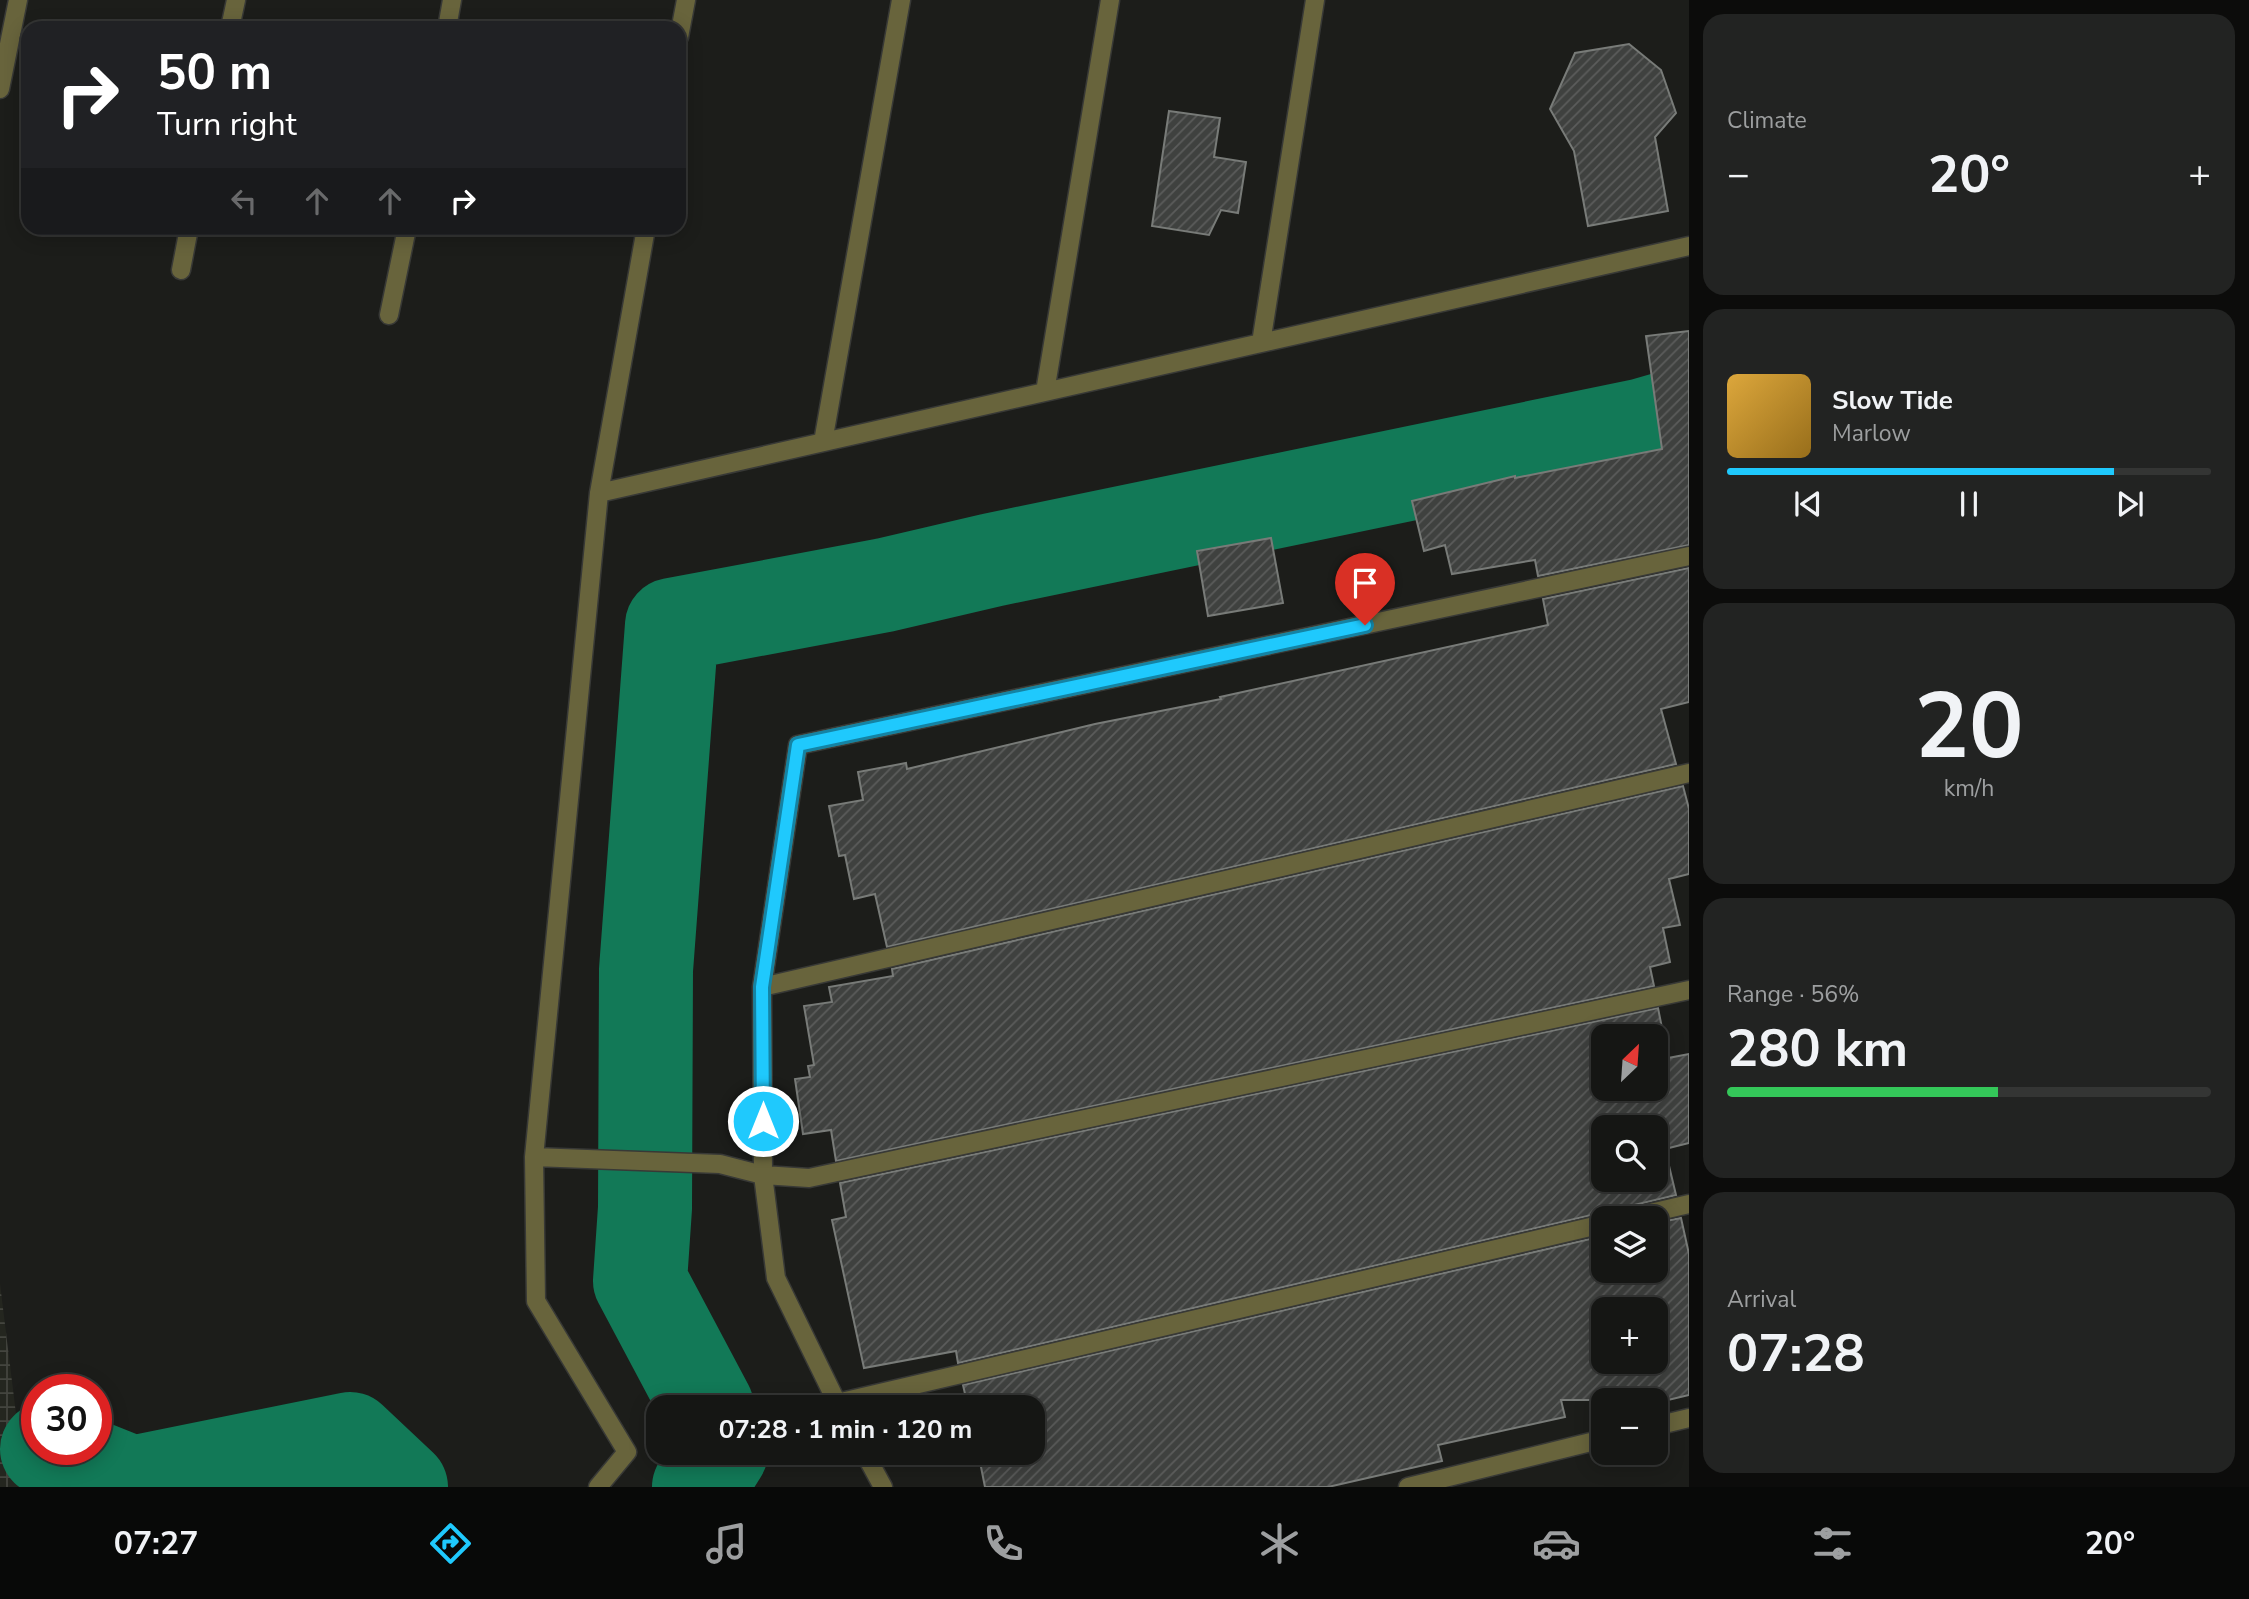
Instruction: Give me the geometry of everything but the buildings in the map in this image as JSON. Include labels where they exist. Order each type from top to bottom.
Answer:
[{"type":"street","points":[[0,89],[18,0]]},
{"type":"street","points":[[232,21],[236,0]]},
{"type":"street","points":[[448,21],[452,0]]},
{"type":"street","points":[[682,21],[685,0]]},
{"type":"street","points":[[823,442],[901,0]]},
{"type":"street","points":[[1045,392],[1110,0]]},
{"type":"street","points":[[1261,343],[1315,0]]},
{"type":"street","points":[[181,270],[188,235]]},
{"type":"street","points":[[389,315],[406,235]]},
{"type":"street","points":[[598,1487],[628,1452],[536,1301],[534,1157],[599,493],[645,235]]},
{"type":"street","points":[[599,493],[1689,246]]},
{"type":"street","points":[[833,1395],[776,1278],[763,1175],[762,987],[798,745],[1689,556]]},
{"type":"street","points":[[762,987],[1689,773]]},
{"type":"street","points":[[534,1157],[720,1164],[763,1175],[809,1178],[1689,990]]},
{"type":"street","points":[[1668,1209],[1689,1204]]},
{"type":"street","points":[[880,1395],[1591,1227]]},
{"type":"street","points":[[1668,1423],[1689,1418]]},
{"type":"street","points":[[1408,1487],[1591,1442]]},
{"type":"street","points":[[871,1465],[883,1487]]},
{"type":"shaded area","points":[[0,1284],[25,1487],[0,1487]]},
{"type":"waterway","points":[[701,1395],[640,1281],[645,1208],[646,970],[672,625],[885,585],[992,560],[1644,425],[1689,412]]},
{"type":"waterway","points":[[87,1465],[132,1483],[350,1439],[401,1487]]},
{"type":"waterway","points":[[699,1487],[713,1465]]},
{"type":"route","points":[[763,1121],[762,987],[798,745],[1365,625]]}]
